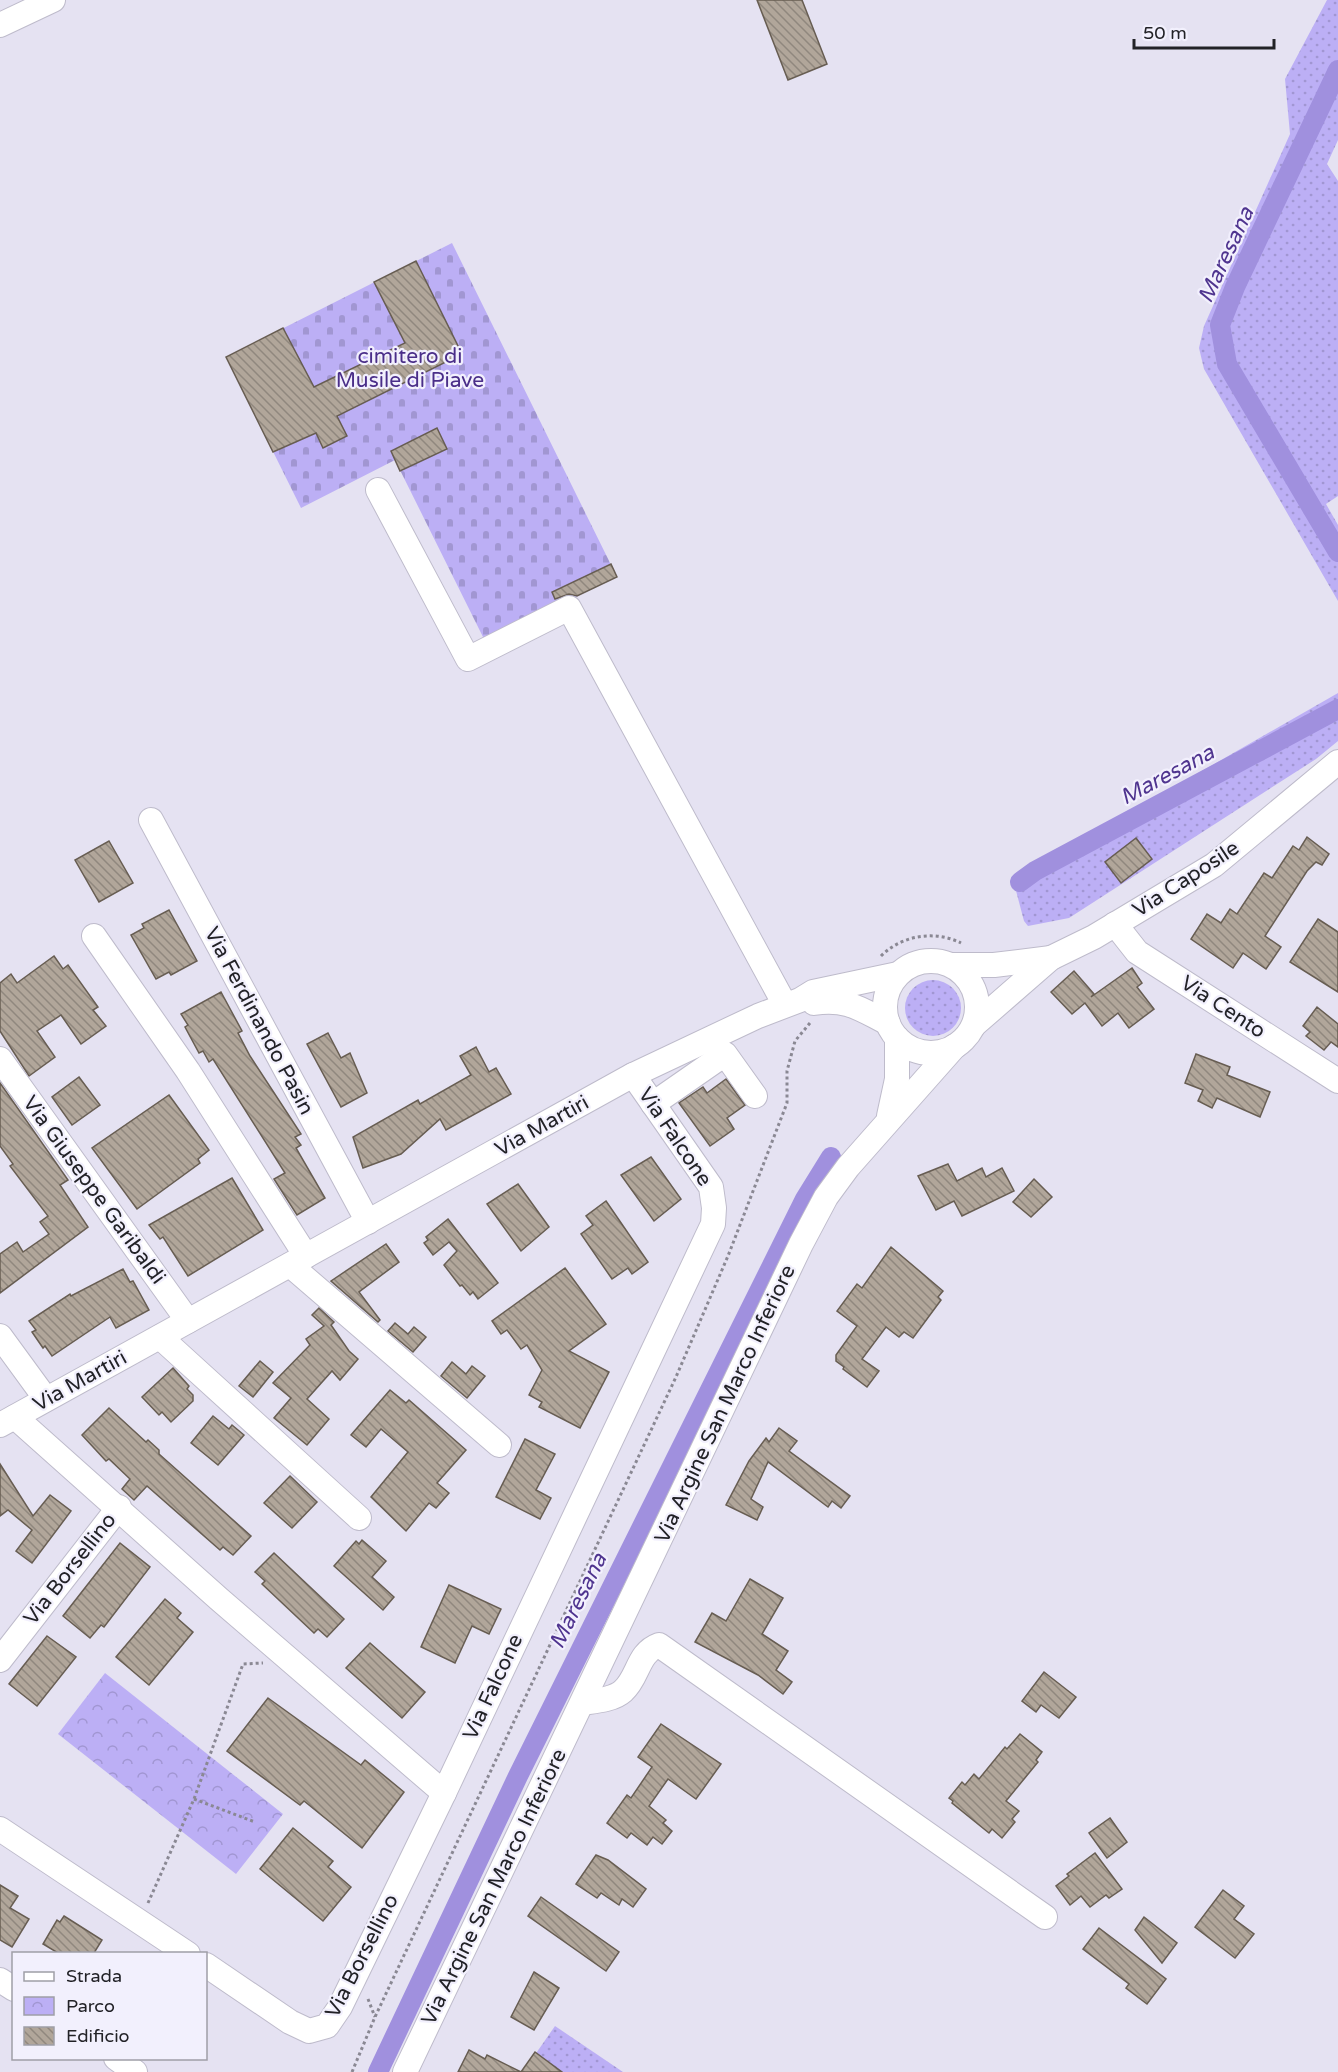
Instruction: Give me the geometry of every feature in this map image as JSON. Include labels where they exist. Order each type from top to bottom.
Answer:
[{"type":"street","points":[[0,25],[53,0]]},
{"type":"street","points":[[378,490],[468,659],[569,608],[802,1002]]},
{"type":"street","name":"Via Caposile","points":[[974,1025],[1051,958],[1115,924],[1214,865],[1338,762]]},
{"type":"street","name":"Via Ferdinando Pasin","points":[[151,820],[368,1222]]},
{"type":"street","name":"Via Cento","points":[[1115,924],[1137,952],[1338,1081]]},
{"type":"street","points":[[94,936],[188,1071],[298,1261],[499,1445]]},
{"type":"street","name":"Via Caposile","points":[[952,965],[994,965],[1051,958]]},
{"type":"street","points":[[898,974],[921,961],[938,960],[952,965],[967,976],[975,991],[978,1008],[974,1025]]},
{"type":"street","name":"Via Martiri","points":[[7,1421],[633,1075],[802,1002],[813,992],[898,974]]},
{"type":"street","name":"Via Argine San Marco Inferiore","points":[[889,1119],[897,1078],[893,1031],[885,1000],[890,984],[898,974]]},
{"type":"street","name":"Via Martiri","points":[[802,1002],[831,1000],[855,1005],[893,1031]]},
{"type":"street","name":"Via Argine San Marco Inferiore","points":[[405,2072],[801,1244],[826,1197],[889,1119],[966,1038],[974,1025]]},
{"type":"street","points":[[893,1031],[909,1047],[923,1053],[941,1052],[955,1047]]},
{"type":"street","points":[[653,1104],[725,1054],[755,1096]]},
{"type":"street","name":"Via Giuseppe Garibaldi","points":[[0,1059],[188,1322]]},
{"type":"street","name":"Via Falcone","points":[[444,1792],[713,1224],[711,1187],[633,1075]]},
{"type":"street","points":[[0,1336],[46,1400]]},
{"type":"street","points":[[160,1337],[359,1518]]},
{"type":"street","points":[[7,1421],[119,1507],[276,1648],[444,1792]]},
{"type":"street","name":"Via Borsellino","points":[[0,1660],[119,1507]]},
{"type":"street","points":[[582,1702],[604,1699],[623,1691],[648,1649],[659,1645],[1045,1917]]},
{"type":"street","name":"Via Borsellino","points":[[207,1966],[309,2031],[327,2026],[340,2007],[444,1792]]},
{"type":"street","points":[[0,1829],[186,1952]]},
{"type":"street","points":[[119,2060],[135,2072]]},
{"type":"path","points":[[352,2072],[380,2006],[676,1377],[728,1256],[787,1103],[786,1071],[795,1041],[803,1029],[823,1013],[802,1002]]},
{"type":"path","points":[[140,1921],[194,1799],[243,1664],[261,1665],[276,1648]]},
{"type":"path","points":[[194,1799],[255,1822]]},
{"type":"green space","points":[[1327,0],[1338,0],[1338,140],[1327,164],[1338,181],[1338,496],[1326,504],[1338,525],[1338,601],[1204,369],[1199,348],[1204,326],[1290,134],[1285,79]]},
{"type":"green space","name":"cimitero di Musile di Piave","points":[[452,243],[617,577],[485,641],[395,460],[301,508],[226,357]]},
{"type":"green space","points":[[1338,693],[1338,741],[1316,759],[1069,918],[1028,926],[1024,921],[1015,887],[1019,876]]},
{"type":"green space","points":[[933,980],[948,985],[956,993],[961,1008],[956,1023],[948,1031],[933,1036],[918,1031],[910,1023],[905,1008],[910,993],[918,985]]},
{"type":"green space","points":[[105,1673],[283,1814],[236,1874],[58,1734]]},
{"type":"green space","points":[[555,2026],[623,2072],[523,2072]]},
{"type":"building","points":[[757,0],[802,0],[827,64],[788,80]]},
{"type":"building","points":[[416,261],[462,354],[337,416],[347,436],[323,448],[316,433],[273,452],[226,357],[283,328],[314,387],[405,343],[374,282]]},
{"type":"building","points":[[437,428],[447,449],[400,471],[391,451]]},
{"type":"building","points":[[611,564],[617,577],[577,596],[569,594],[555,599],[552,592]]},
{"type":"building","points":[[1307,837],[1329,854],[1322,865],[1316,862],[1307,871],[1265,936],[1281,947],[1266,969],[1243,953],[1233,968],[1191,939],[1207,914],[1221,923],[1230,909],[1237,914],[1264,873],[1272,878],[1293,846],[1299,850]]},
{"type":"building","points":[[1136,838],[1152,859],[1121,883],[1105,862]]},
{"type":"building","points":[[109,841],[133,883],[99,902],[75,860]]},
{"type":"building","points":[[169,910],[197,961],[171,975],[169,972],[156,979],[131,935],[144,928],[142,924]]},
{"type":"building","points":[[1318,919],[1338,932],[1338,992],[1290,962]]},
{"type":"building","points":[[54,956],[63,969],[68,965],[98,1007],[93,1010],[106,1026],[81,1044],[61,1015],[37,1031],[55,1057],[29,1076],[0,1031],[0,983],[11,974],[17,983]]},
{"type":"building","points":[[1132,968],[1142,983],[1137,987],[1154,1009],[1129,1028],[1118,1013],[1102,1026],[1085,1003],[1072,1014],[1051,992],[1074,971],[1094,994],[1091,997]]},
{"type":"building","points":[[221,992],[242,1031],[238,1033],[250,1056],[301,1134],[295,1137],[301,1145],[296,1148],[325,1198],[297,1215],[274,1179],[285,1173],[213,1059],[209,1062],[203,1051],[199,1053],[185,1027],[188,1025],[181,1014]]},
{"type":"building","points":[[1317,1007],[1338,1024],[1338,1047],[1331,1042],[1324,1050],[1306,1036],[1310,1032],[1303,1026]]},
{"type":"building","points":[[328,1033],[341,1058],[350,1053],[367,1093],[341,1107],[307,1044]]},
{"type":"building","points":[[476,1047],[489,1072],[496,1068],[511,1094],[446,1130],[440,1119],[401,1154],[363,1168],[353,1137],[418,1100],[420,1104],[471,1075],[460,1056]]},
{"type":"building","points":[[1196,1054],[1230,1067],[1227,1075],[1270,1092],[1260,1117],[1217,1098],[1212,1108],[1198,1101],[1203,1090],[1185,1083]]},
{"type":"building","points":[[79,1077],[100,1105],[72,1125],[52,1097]]},
{"type":"building","points":[[726,1079],[745,1105],[727,1118],[734,1129],[710,1146],[679,1103],[703,1087],[707,1093]]},
{"type":"building","points":[[0,1083],[68,1180],[60,1185],[88,1227],[0,1293],[0,1254],[17,1242],[23,1252],[49,1234],[40,1222],[48,1216],[10,1166],[13,1164],[0,1146]]},
{"type":"building","points":[[169,1095],[209,1150],[198,1159],[200,1163],[137,1209],[92,1148]]},
{"type":"building","points":[[651,1157],[681,1199],[654,1221],[621,1175]]},
{"type":"building","points":[[948,1164],[957,1181],[982,1168],[986,1177],[1002,1168],[1014,1191],[962,1216],[954,1201],[936,1210],[918,1176]]},
{"type":"building","points":[[232,1178],[263,1230],[188,1276],[163,1237],[160,1239],[149,1225]]},
{"type":"building","points":[[1034,1179],[1052,1197],[1031,1217],[1013,1202]]},
{"type":"building","points":[[518,1184],[549,1227],[521,1251],[487,1204]]},
{"type":"building","points":[[606,1201],[648,1262],[632,1274],[628,1268],[612,1279],[581,1234],[593,1225],[586,1216]]},
{"type":"building","points":[[448,1219],[498,1283],[478,1299],[473,1292],[470,1295],[462,1285],[460,1286],[444,1265],[457,1251],[449,1242],[433,1255],[424,1243],[428,1240],[426,1237]]},
{"type":"building","points":[[386,1244],[399,1262],[359,1292],[380,1320],[378,1322],[331,1281]]},
{"type":"building","points":[[891,1247],[943,1291],[938,1297],[941,1300],[913,1338],[904,1332],[899,1337],[886,1327],[862,1359],[879,1371],[867,1387],[836,1361],[836,1355],[857,1326],[837,1311],[857,1284],[862,1288]]},
{"type":"building","points":[[565,1268],[606,1324],[569,1351],[609,1372],[580,1428],[539,1407],[542,1402],[529,1395],[542,1370],[527,1345],[521,1349],[507,1330],[501,1334],[492,1321]]},
{"type":"building","points":[[123,1269],[130,1282],[133,1281],[149,1310],[116,1328],[110,1317],[52,1356],[45,1346],[43,1348],[32,1332],[36,1330],[29,1321],[70,1294],[71,1296]]},
{"type":"building","points":[[319,1308],[334,1322],[331,1325],[349,1351],[358,1359],[340,1380],[332,1371],[307,1399],[329,1419],[307,1445],[274,1418],[291,1398],[273,1383],[310,1345],[306,1339],[324,1326],[312,1315]]},
{"type":"building","points":[[395,1323],[408,1334],[414,1327],[426,1337],[413,1352],[388,1331]]},
{"type":"building","points":[[260,1361],[273,1372],[253,1397],[239,1386]]},
{"type":"building","points":[[452,1362],[466,1374],[472,1366],[485,1376],[467,1398],[441,1376]]},
{"type":"building","points":[[173,1368],[189,1386],[187,1389],[193,1395],[193,1401],[171,1422],[162,1412],[159,1415],[142,1397]]},
{"type":"building","points":[[390,1390],[406,1403],[409,1400],[466,1450],[437,1483],[449,1493],[436,1508],[429,1503],[406,1531],[371,1497],[408,1452],[381,1429],[366,1447],[351,1435]]},
{"type":"building","points":[[109,1408],[146,1442],[148,1440],[159,1450],[159,1454],[251,1536],[233,1555],[223,1547],[220,1550],[147,1486],[134,1500],[122,1489],[130,1479],[109,1459],[106,1461],[82,1435]]},
{"type":"building","points":[[213,1416],[229,1429],[232,1425],[244,1435],[218,1465],[191,1443]]},
{"type":"building","points":[[779,1428],[797,1441],[789,1451],[850,1496],[841,1508],[832,1501],[828,1507],[768,1462],[751,1499],[763,1507],[757,1520],[726,1505],[749,1461],[766,1438],[769,1442]]},
{"type":"building","points":[[525,1439],[555,1454],[536,1490],[551,1498],[540,1519],[496,1497]]},
{"type":"building","points":[[0,1464],[33,1516],[50,1495],[71,1511],[32,1563],[16,1551],[32,1530],[8,1510],[0,1516]]},
{"type":"building","points":[[290,1476],[317,1502],[292,1528],[264,1503]]},
{"type":"building","points":[[362,1540],[386,1561],[372,1577],[394,1597],[383,1610],[334,1566],[356,1541],[359,1544]]},
{"type":"building","points":[[120,1543],[150,1567],[104,1627],[101,1625],[90,1638],[63,1616]]},
{"type":"building","points":[[274,1553],[344,1619],[327,1637],[318,1629],[314,1633],[262,1584],[265,1581],[255,1572]]},
{"type":"building","points":[[750,1579],[783,1598],[762,1634],[788,1651],[776,1670],[792,1682],[783,1694],[758,1675],[695,1642],[712,1613],[726,1621]]},
{"type":"building","points":[[449,1585],[501,1609],[489,1634],[472,1626],[455,1663],[421,1647]]},
{"type":"building","points":[[165,1599],[181,1613],[177,1618],[193,1632],[149,1685],[116,1657]]},
{"type":"building","points":[[47,1636],[76,1657],[37,1706],[9,1684]]},
{"type":"building","points":[[370,1643],[425,1692],[402,1718],[346,1668]]},
{"type":"building","points":[[1044,1672],[1076,1697],[1059,1718],[1041,1705],[1036,1712],[1022,1701]]},
{"type":"building","points":[[268,1698],[361,1765],[365,1760],[404,1792],[362,1848],[304,1801],[300,1805],[227,1751]]},
{"type":"building","points":[[661,1724],[721,1764],[696,1799],[668,1779],[649,1806],[666,1820],[663,1823],[672,1831],[662,1844],[653,1837],[647,1845],[631,1833],[627,1838],[607,1823],[627,1795],[631,1798],[652,1767],[638,1757]]},
{"type":"building","points":[[1020,1734],[1042,1752],[1036,1760],[1038,1762],[1006,1801],[1019,1811],[1012,1819],[1015,1822],[1002,1838],[992,1829],[989,1833],[949,1798],[962,1782],[965,1785],[974,1774],[979,1779],[1005,1747],[1007,1749]]},
{"type":"building","points":[[1110,1818],[1127,1842],[1107,1858],[1089,1833]]},
{"type":"building","points":[[293,1828],[333,1861],[328,1867],[351,1887],[323,1921],[260,1869]]},
{"type":"building","points":[[1095,1853],[1122,1889],[1109,1898],[1106,1895],[1090,1907],[1081,1896],[1070,1905],[1056,1886],[1069,1876],[1067,1874]]},
{"type":"building","points":[[596,1855],[608,1860],[646,1889],[633,1907],[622,1899],[619,1905],[601,1893],[597,1898],[576,1884]]},
{"type":"building","points":[[0,1885],[18,1896],[10,1908],[29,1919],[12,1947],[0,1940]]},
{"type":"building","points":[[1223,1890],[1244,1906],[1234,1919],[1254,1934],[1235,1958],[1195,1927]]},
{"type":"building","points":[[541,1897],[619,1952],[606,1971],[528,1916]]},
{"type":"building","points":[[64,1916],[102,1940],[95,1952],[56,1952],[43,1944],[57,1920],[60,1922]]},
{"type":"building","points":[[1144,1917],[1177,1943],[1162,1963],[1135,1930]]},
{"type":"building","points":[[1099,1928],[1166,1979],[1147,2004],[1126,1988],[1129,1984],[1083,1949]]},
{"type":"building","points":[[534,1972],[559,1988],[534,2030],[511,2017]]},
{"type":"building","points":[[469,2050],[485,2059],[487,2055],[521,2072],[458,2072]]},
{"type":"building","points":[[535,2052],[562,2072],[521,2072]]},
{"type":"waterway","name":"Maresana","points":[[1338,70],[1235,287],[1220,325],[1227,364],[1338,552]]},
{"type":"waterway","name":"Maresana","points":[[1020,882],[1035,871],[1338,709]]},
{"type":"waterway","name":"Maresana","points":[[378,2072],[518,1776],[805,1199],[831,1157]]}]
